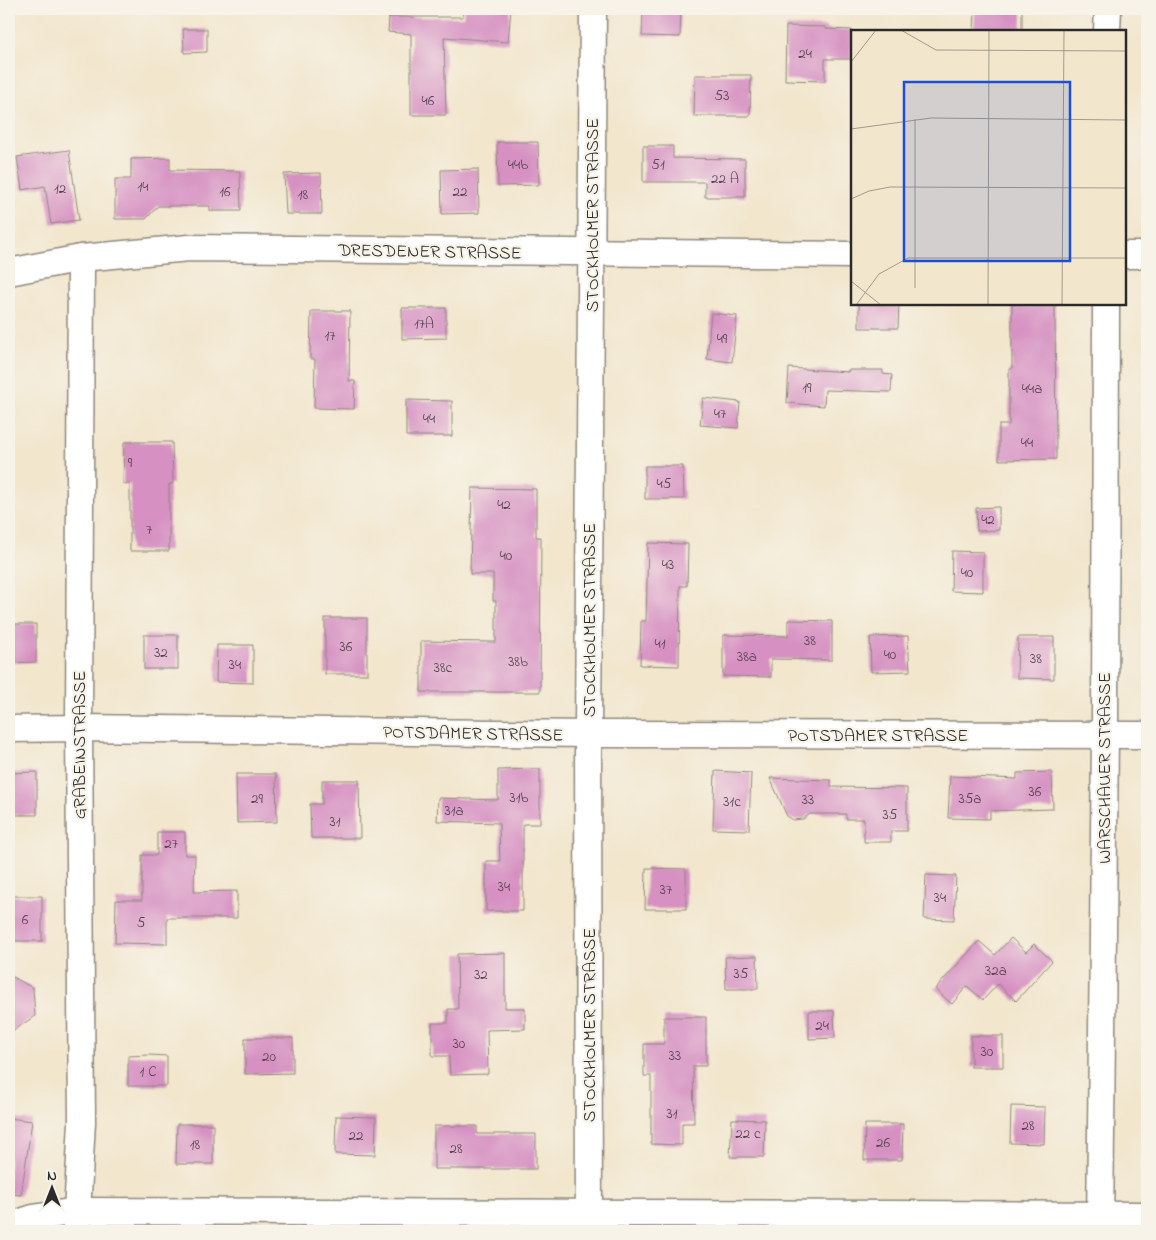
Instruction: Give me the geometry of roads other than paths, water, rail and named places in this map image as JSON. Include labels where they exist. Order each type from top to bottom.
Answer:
[{"type":"street","name":"STOCKHOLMER STRASSE","points":[[589,1222],[588,734],[593,9]]},
{"type":"street","points":[[1107,30],[1108,9]]},
{"type":"street","name":"DRESDENER STRASSE","points":[[9,272],[81,258],[189,248],[851,255]]},
{"type":"street","points":[[1126,255],[1147,255]]},
{"type":"street","name":"GRABEINSTRASSE","points":[[76,1221],[82,1122],[79,728],[81,258]]},
{"type":"street","name":"WARSCHAUER STRASSE","points":[[1100,1223],[1105,735],[1106,305]]},
{"type":"street","name":"POTSDAMER STRASSE","points":[[9,729],[79,728],[588,734],[1147,735]]},
{"type":"street","points":[[9,1226],[32,1218],[76,1221],[1100,1223],[1147,1216]]}]
